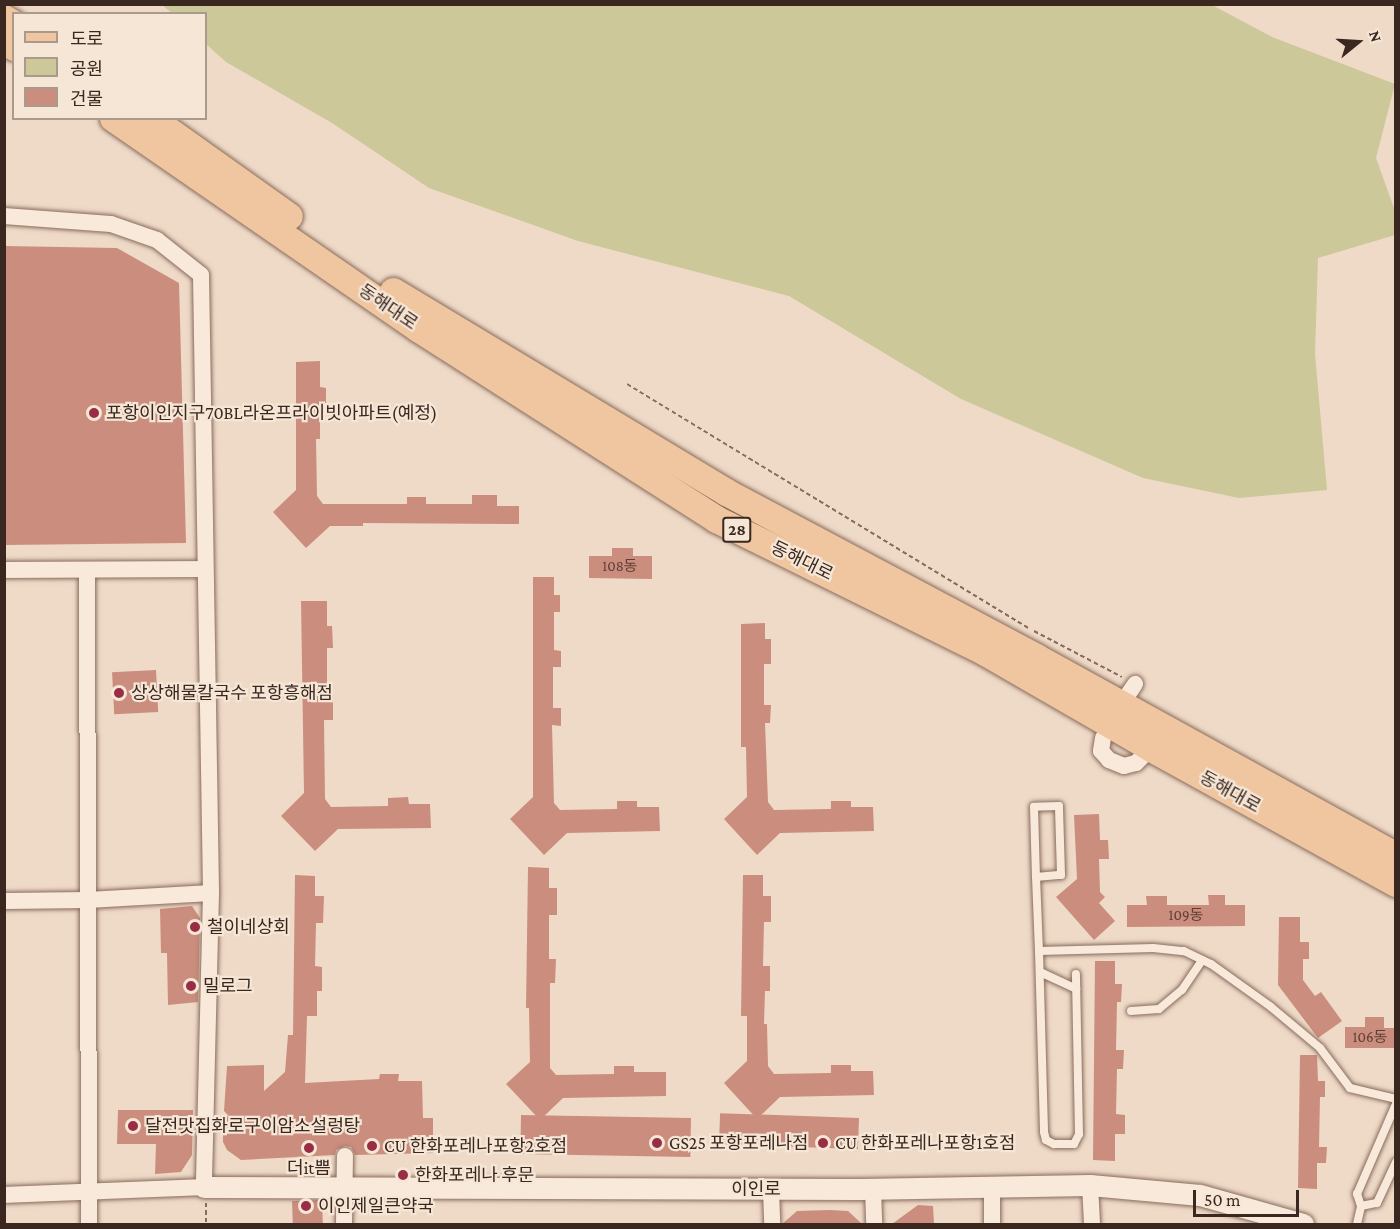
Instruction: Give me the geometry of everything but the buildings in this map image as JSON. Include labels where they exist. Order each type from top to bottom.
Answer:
[{"type":"main road","name":"동해대로","points":[[116,120],[419,329],[716,519],[985,652],[1151,748],[1395,884]]},
{"type":"main road","points":[[154,120],[390,289],[726,492],[1036,657],[1395,855]]},
{"type":"street","points":[[4,216],[111,224],[157,240],[201,275],[211,892],[205,1192],[4,1195]]},
{"type":"street","points":[[4,570],[204,569]]},
{"type":"street","points":[[87,571],[89,1224]]},
{"type":"street","points":[[1103,738],[1101,751],[1109,760],[1124,766],[1136,763],[1151,748]]},
{"type":"street","points":[[4,901],[88,900],[211,892]]},
{"type":"street","points":[[344,1224],[345,1156]]},
{"type":"street","points":[[1090,1185],[1092,1224]]},
{"type":"street","name":"이인로","points":[[205,1192],[345,1186],[873,1189],[1090,1185],[1200,1195],[1303,1224]]},
{"type":"street","points":[[992,1187],[992,1224]]},
{"type":"street","points":[[771,1189],[772,1224]]},
{"type":"street","points":[[873,1189],[874,1224]]},
{"type":"lane","points":[[1036,877],[1061,875],[1059,806],[1034,807],[1036,877],[1040,951],[1044,1132],[1046,1140],[1054,1144],[1074,1144],[1079,1134],[1076,974]]},
{"type":"lane","points":[[1040,951],[1153,948],[1184,951],[1202,960],[1271,1007],[1320,1048],[1350,1088],[1395,1099]]},
{"type":"lane","points":[[1131,1011],[1159,1009],[1182,990],[1202,960]]},
{"type":"lane","points":[[1040,972],[1076,989]]},
{"type":"lane","points":[[1357,1224],[1361,1206],[1357,1194],[1395,1104]]},
{"type":"lane","points":[[1361,1206],[1377,1203],[1393,1176],[1395,1162]]},
{"type":"path","points":[[627,384],[1028,628],[1132,688]]},
{"type":"path","points":[[205,1192],[207,1224]]},
{"type":"green space","points":[[162,5],[1212,5],[1272,37],[1395,84],[1376,158],[1395,211],[1395,235],[1318,258],[1315,354],[1327,490],[1239,498],[1143,478],[961,399],[789,296],[578,241],[429,188],[332,123],[226,62],[207,45],[207,12],[171,12]]},
{"type":"place","name":"포항이인지구70BL라온프라이빗아파트(예정)","points":[[94,413]]},
{"type":"place","name":"상상해물칼국수 포항흥해점","points":[[119,693]]},
{"type":"place","name":"철이네상회","points":[[195,927]]},
{"type":"place","name":"밀로그","points":[[191,986]]},
{"type":"place","name":"달전맛집화로구이암소설렁탕","points":[[133,1126]]},
{"type":"place","name":"GS25 포항포레나점","points":[[657,1143]]},
{"type":"place","name":"CU 한화포레나포항1호점","points":[[823,1143]]},
{"type":"place","name":"CU 한화포레나포항2호점","points":[[372,1146]]},
{"type":"place","name":"더it쁨","points":[[309,1148]]},
{"type":"place","name":"한화포레나 후문","points":[[403,1175]]},
{"type":"place","name":"이인제일큰약국","points":[[306,1206]]}]
